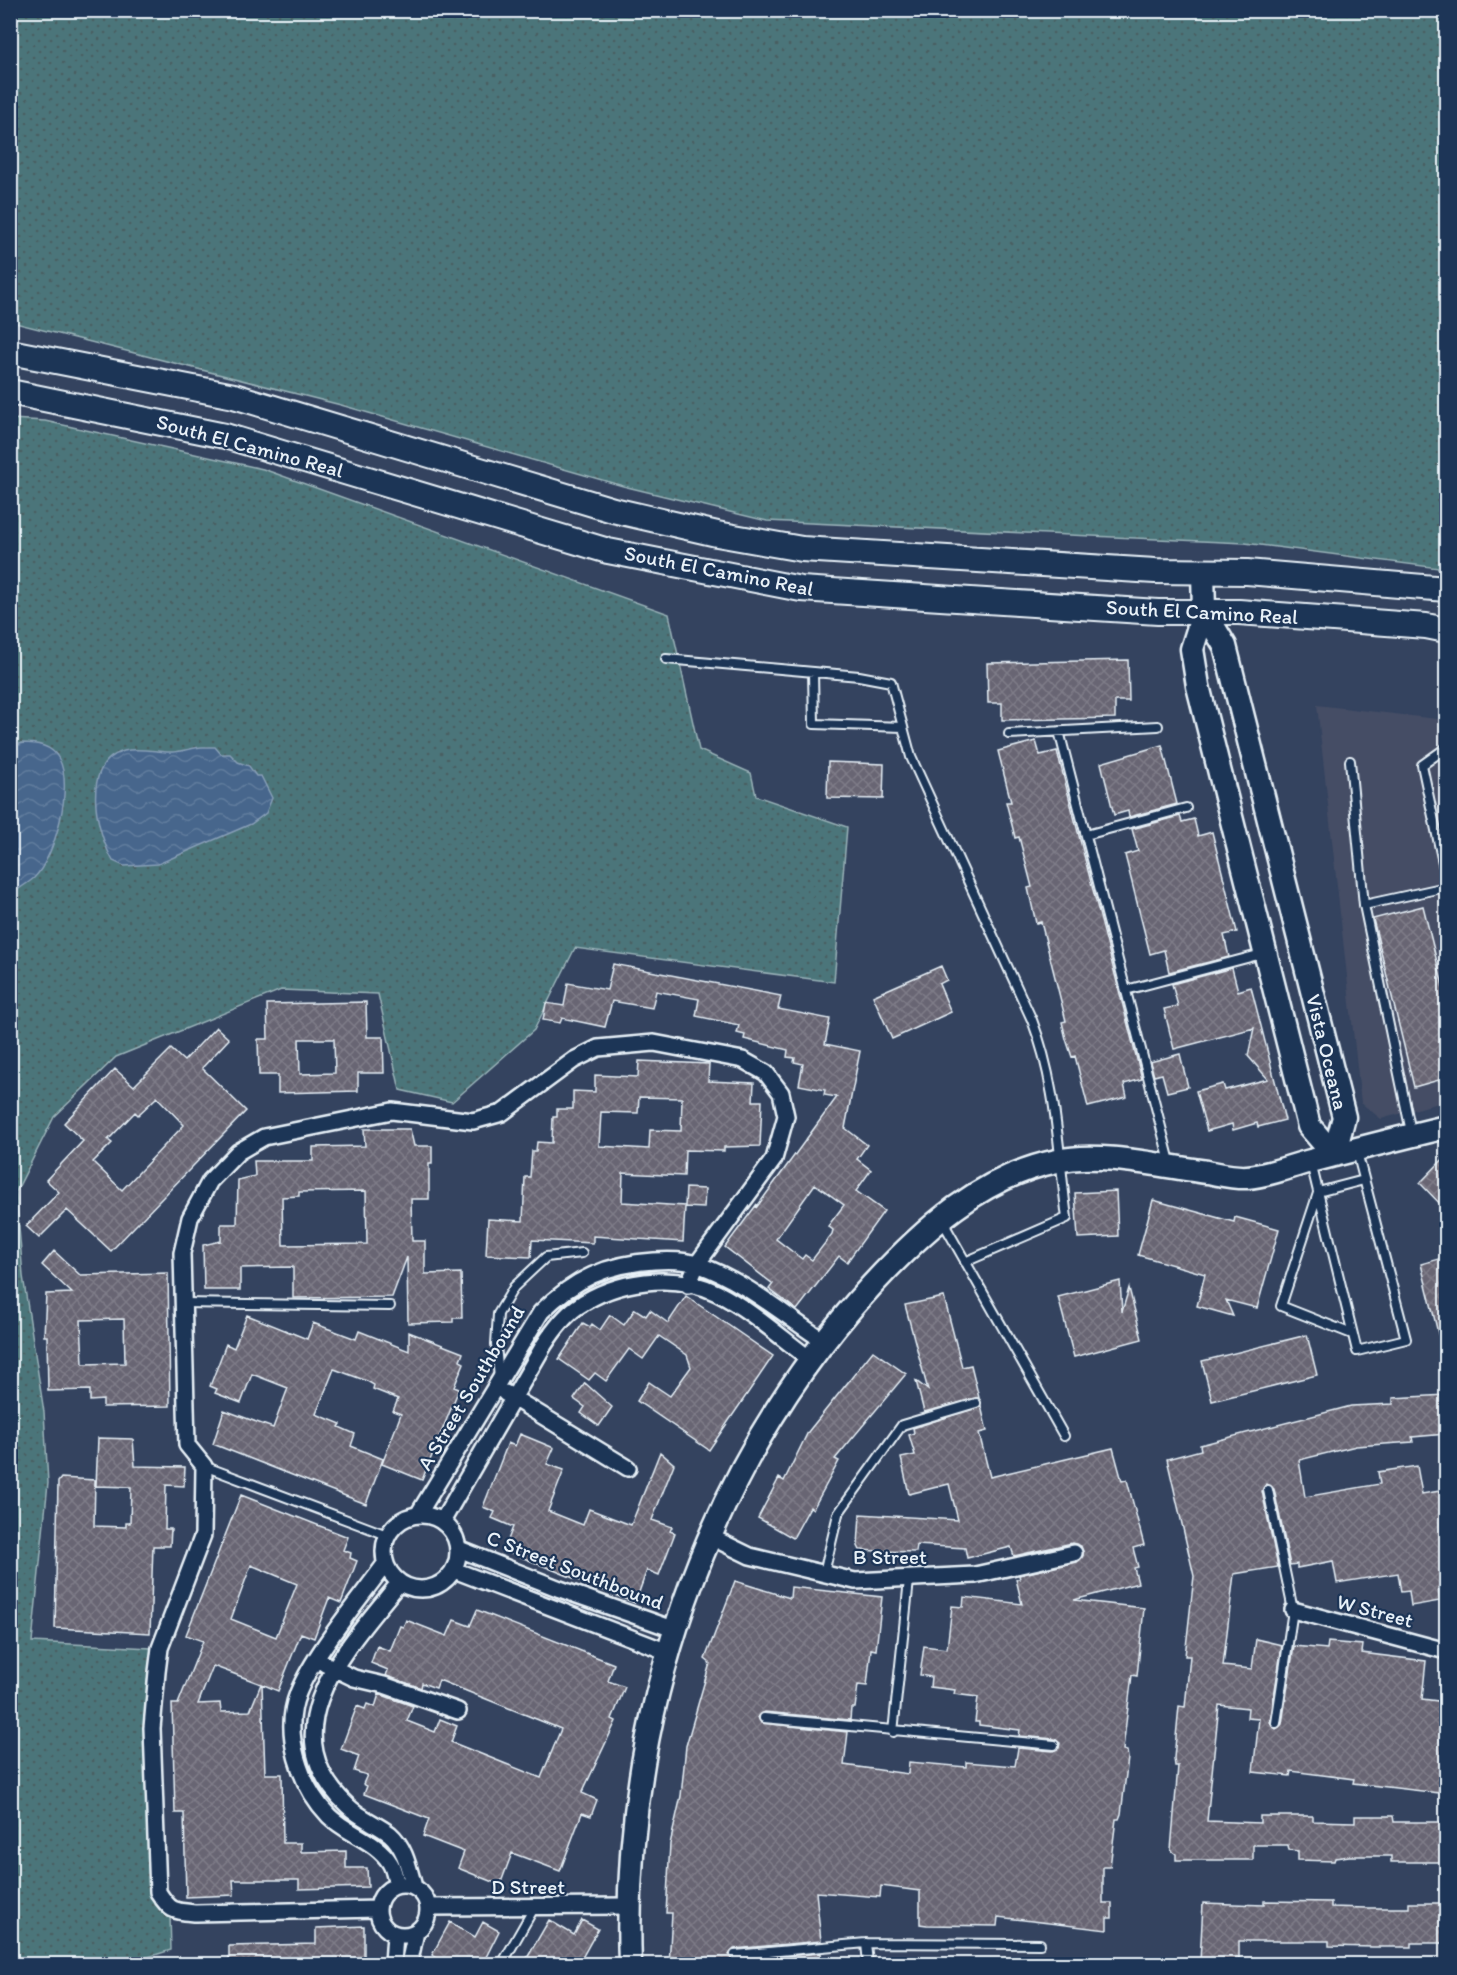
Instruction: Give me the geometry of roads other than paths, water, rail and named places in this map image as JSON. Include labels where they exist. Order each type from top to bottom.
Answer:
[{"type":"main road","name":"South El Camino Real","points":[[10,352],[234,396],[613,510],[738,538],[802,549],[1203,572],[1247,572],[1446,589]]},
{"type":"main road","name":"South El Camino Real","points":[[10,392],[225,436],[608,551],[801,589],[1158,612],[1204,611],[1426,626],[1446,630]]},
{"type":"street","name":"Vista Oceana","points":[[1203,572],[1204,611],[1192,649],[1198,686],[1309,1126],[1334,1155]]},
{"type":"street","name":"Vista Oceana","points":[[1204,611],[1225,646],[1344,1117],[1334,1155]]},
{"type":"street","points":[[378,1909],[196,1913],[174,1911],[168,1908],[158,1892],[152,1728],[160,1648],[203,1535],[204,1466],[187,1445],[182,1253],[190,1218],[210,1181],[238,1152],[264,1137],[392,1111],[473,1121],[502,1113],[574,1060],[598,1048],[654,1043],[743,1060],[766,1073],[781,1094],[786,1116],[774,1159],[697,1264],[688,1285]]},
{"type":"street","points":[[630,1965],[628,1906],[639,1777],[668,1652],[709,1536],[756,1442],[824,1341],[913,1240],[941,1218],[1005,1178],[1059,1160],[1116,1159],[1247,1178],[1446,1127]]},
{"type":"street","name":"A Street Southbound","points":[[419,1513],[540,1312],[559,1294],[582,1280],[616,1265],[667,1260],[697,1264],[736,1282],[824,1341]]},
{"type":"street","points":[[443,1521],[512,1398],[559,1323],[575,1308],[617,1287],[645,1281],[688,1285],[717,1293],[811,1360]]},
{"type":"street","points":[[497,1384],[512,1398],[628,1468]]},
{"type":"street","points":[[419,1513],[443,1521],[454,1533],[459,1549],[454,1570],[439,1585],[419,1590],[399,1583],[385,1564],[383,1549],[387,1535],[400,1520],[419,1513]]},
{"type":"street","name":"B Street","points":[[709,1536],[750,1556],[855,1581],[975,1575],[1074,1553]]},
{"type":"street","name":"C Street Southbound","points":[[459,1549],[560,1590],[676,1630]]},
{"type":"street","points":[[385,1564],[317,1659],[297,1695],[294,1743],[308,1787],[329,1815],[374,1846],[390,1863],[398,1885]]},
{"type":"street","points":[[454,1570],[668,1652]]},
{"type":"street","points":[[399,1583],[333,1669],[324,1686],[313,1724],[316,1756],[338,1797],[395,1840],[407,1859],[414,1887]]},
{"type":"street","name":"W Street","points":[[1293,1610],[1446,1652]]},
{"type":"street","points":[[317,1659],[333,1669],[458,1711]]},
{"type":"street","points":[[302,1774],[320,1766]]},
{"type":"street","points":[[409,1965],[416,1932],[426,1921],[428,1907],[421,1892],[414,1887],[398,1885],[384,1894],[378,1909],[380,1920],[395,1934],[406,1935],[416,1932]]},
{"type":"street","name":"D Street","points":[[428,1907],[628,1906]]},
{"type":"street","points":[[393,1965],[395,1934]]},
{"type":"lane","points":[[666,658],[891,682],[911,757],[1045,1052],[1054,1096],[1059,1160],[1067,1218],[965,1262]]},
{"type":"lane","points":[[813,672],[814,724],[903,727]]},
{"type":"lane","points":[[1009,734],[1158,726]]},
{"type":"lane","points":[[1059,731],[1171,1167]]},
{"type":"lane","points":[[1446,748],[1422,765],[1446,877]]},
{"type":"lane","points":[[1350,761],[1364,905],[1411,1136]]},
{"type":"lane","points":[[1086,835],[1186,808]]},
{"type":"lane","points":[[1364,905],[1446,887]]},
{"type":"lane","points":[[1126,990],[1267,953]]},
{"type":"lane","points":[[1311,1161],[1357,1352],[1406,1339],[1356,1150]]},
{"type":"lane","points":[[1318,1192],[1364,1180]]},
{"type":"lane","points":[[1318,1192],[1281,1306],[1352,1334]]},
{"type":"lane","points":[[941,1218],[1064,1436]]},
{"type":"lane","points":[[497,1384],[498,1314],[514,1287],[546,1257],[582,1253]]},
{"type":"lane","points":[[183,1303],[390,1306]]},
{"type":"lane","points":[[824,1573],[838,1514],[902,1425],[976,1403]]},
{"type":"lane","points":[[204,1466],[387,1535]]},
{"type":"lane","points":[[1268,1490],[1293,1610],[1276,1723]]},
{"type":"lane","points":[[893,1732],[909,1580]]},
{"type":"lane","points":[[764,1718],[893,1732],[1054,1745]]},
{"type":"lane","points":[[502,1965],[534,1908]]},
{"type":"lane","points":[[866,1943],[868,1965]]},
{"type":"lane","points":[[735,1955],[866,1943],[1040,1944]]},
{"type":"water","points":[[22,743],[43,746],[56,754],[63,771],[63,803],[55,838],[42,868],[34,878],[11,894],[11,747]]},
{"type":"water","points":[[215,747],[221,754],[230,754],[238,762],[249,766],[256,776],[261,776],[272,798],[266,813],[251,824],[158,864],[124,866],[113,861],[102,834],[96,800],[101,770],[110,758],[129,750],[170,752]]}]
